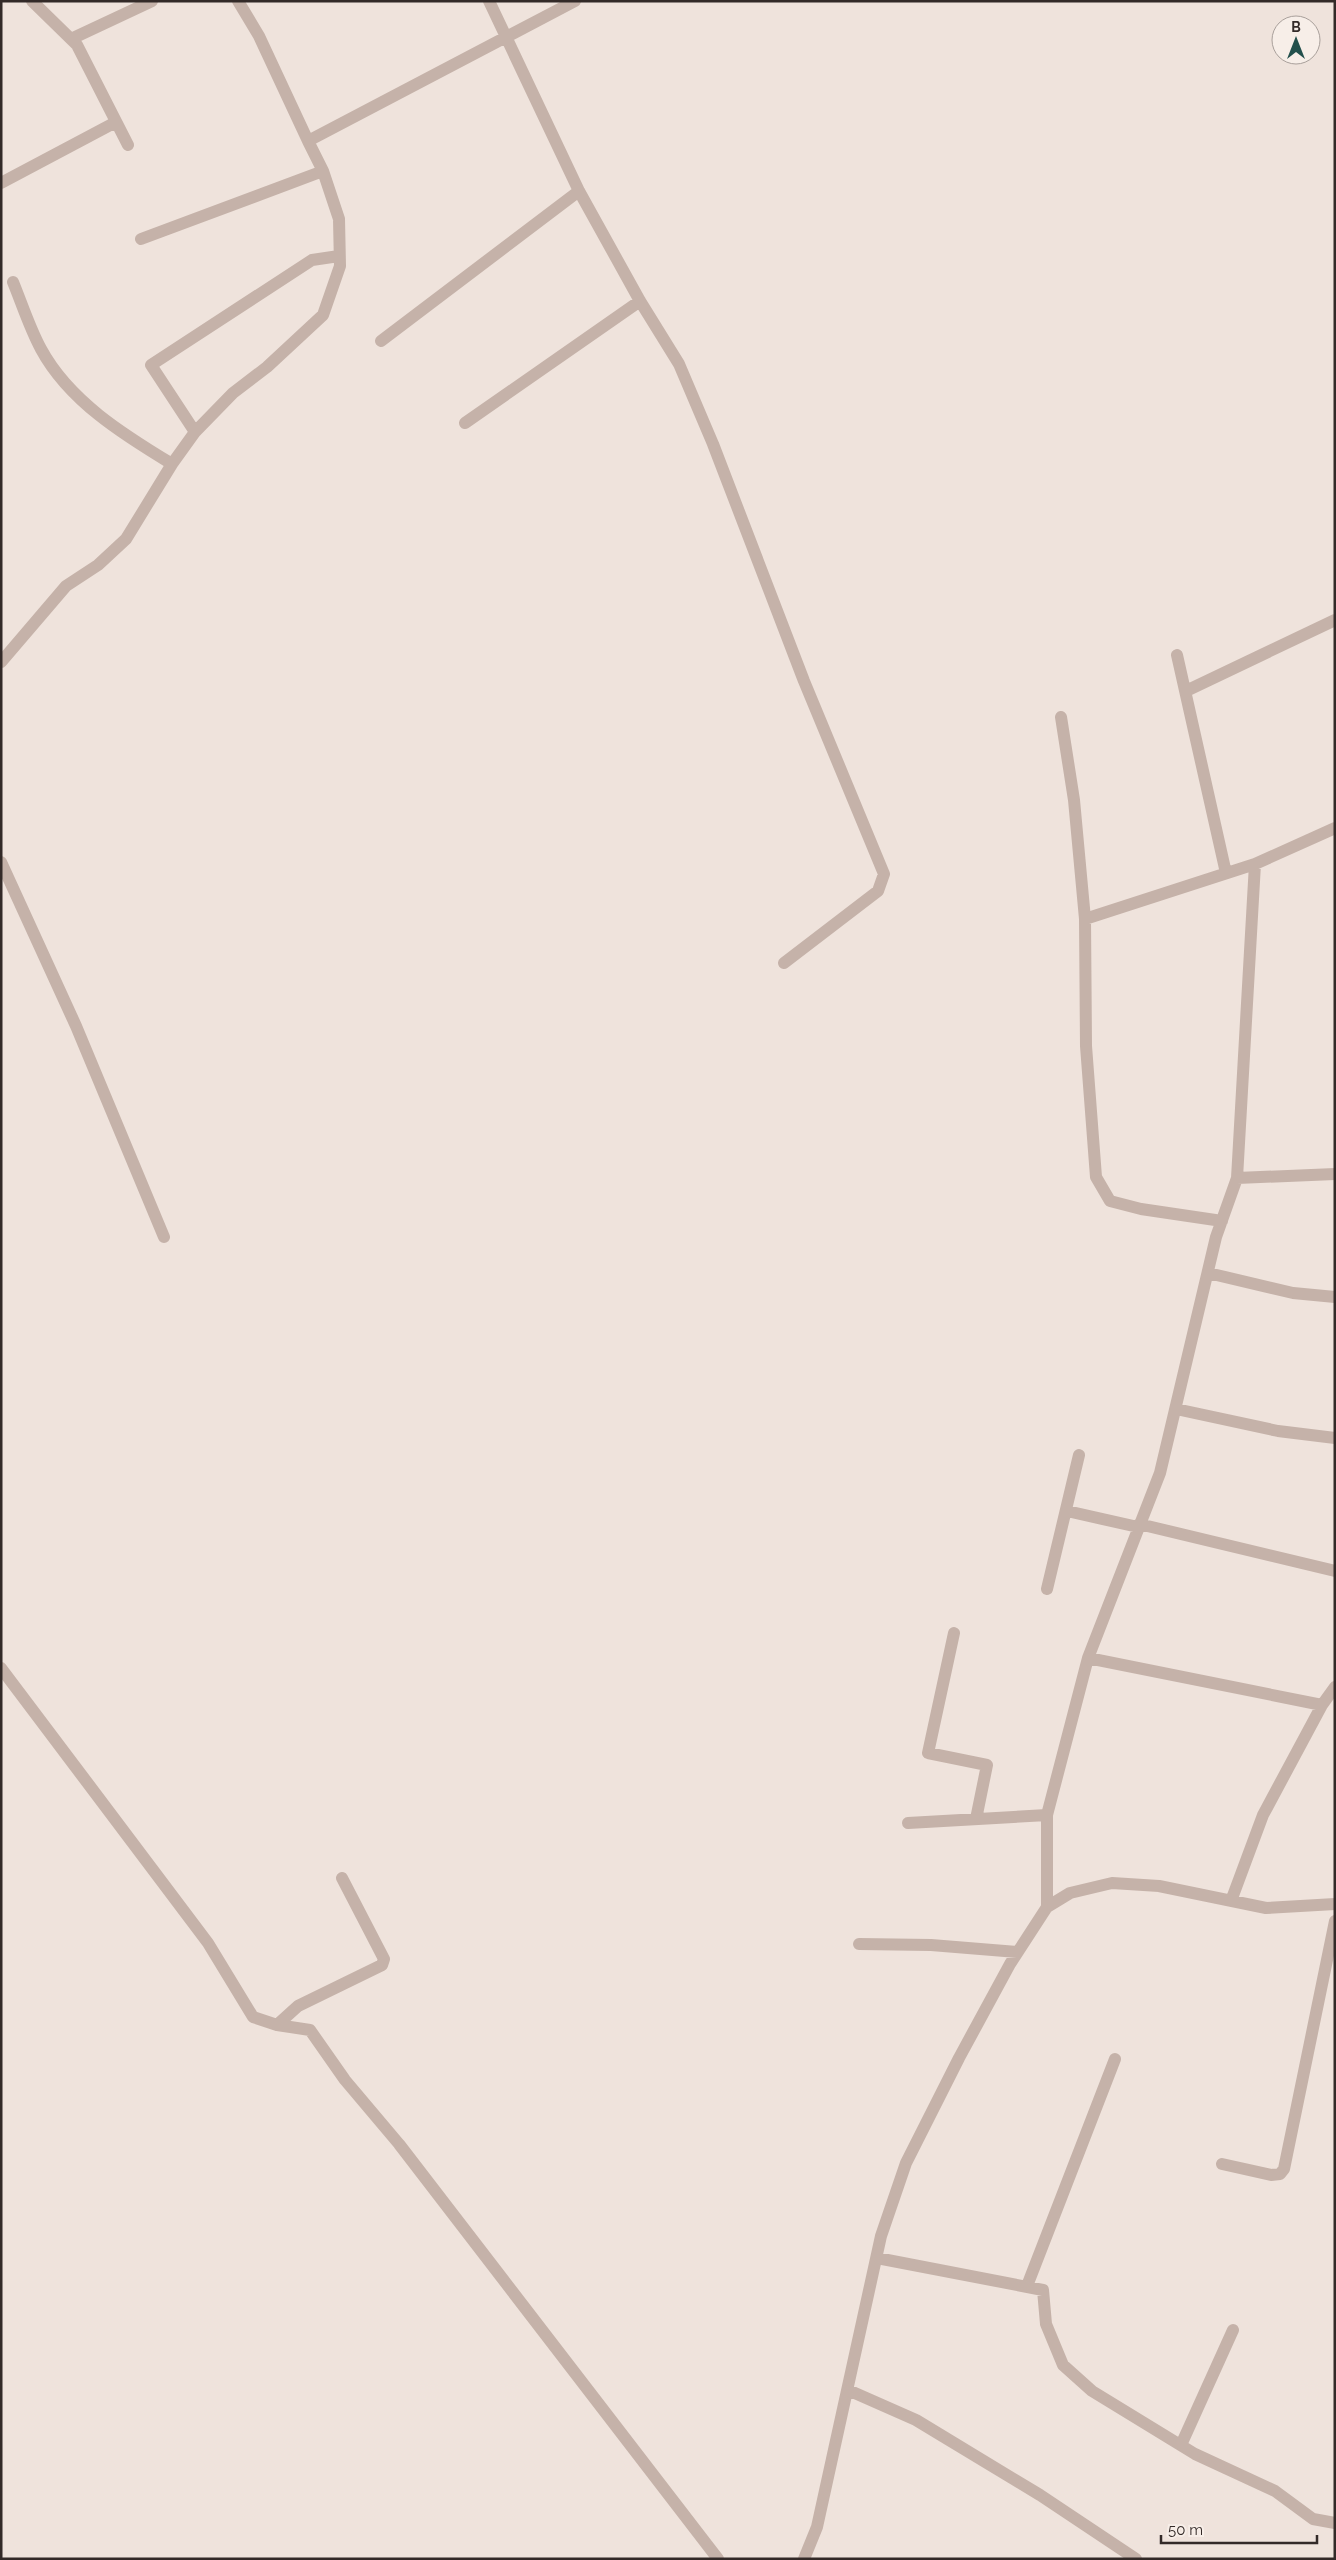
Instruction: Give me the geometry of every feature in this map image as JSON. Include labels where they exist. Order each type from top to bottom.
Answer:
[{"type":"street","points":[[32,1],[77,45],[128,146]]},
{"type":"street","points":[[71,39],[152,1]]},
{"type":"street","points":[[1,662],[66,586],[98,565],[126,539],[172,464],[195,432],[233,393],[267,367],[323,315],[340,266],[339,219],[324,171],[259,36],[238,1]]},
{"type":"street","points":[[488,1],[579,191],[640,301],[679,364],[713,444],[804,681],[884,874],[878,891],[784,963]]},
{"type":"street","points":[[308,141],[575,1]]},
{"type":"street","points":[[1,183],[116,122]]},
{"type":"street","points":[[141,239],[324,171]]},
{"type":"street","points":[[381,341],[579,191]]},
{"type":"street","points":[[195,432],[151,366],[312,260],[339,256]]},
{"type":"street","points":[[13,282],[41,350],[74,392],[88,407],[128,437],[172,464]]},
{"type":"street","points":[[465,422],[640,301]]},
{"type":"street","points":[[1186,691],[1335,620]]},
{"type":"street","points":[[1177,655],[1226,873]]},
{"type":"street","points":[[1061,717],[1074,800],[1085,919],[1086,1046],[1096,1177],[1110,1202],[1141,1209],[1222,1221]]},
{"type":"street","points":[[1085,919],[1255,864],[1335,828]]},
{"type":"street","points":[[1,862],[76,1026],[164,1237]]},
{"type":"street","points":[[1047,1907],[1047,1815],[1088,1658],[1138,1525],[1160,1473],[1208,1273],[1222,1221],[1237,1178],[1255,864]]},
{"type":"street","points":[[1237,1178],[1335,1174]]},
{"type":"street","points":[[1208,1273],[1293,1293],[1335,1297]]},
{"type":"street","points":[[1176,1409],[1278,1432],[1335,1438]]},
{"type":"street","points":[[1047,1588],[1079,1455]]},
{"type":"street","points":[[1067,1511],[1138,1525],[1335,1571]]},
{"type":"street","points":[[954,1633],[928,1754],[988,1764],[976,1819]]},
{"type":"street","points":[[1088,1658],[1322,1705]]},
{"type":"street","points":[[1,1668],[208,1943],[252,2017],[277,2025],[310,2030],[345,2080],[399,2144],[718,2559]]},
{"type":"street","points":[[1231,1901],[1263,1815],[1322,1705],[1335,1687]]},
{"type":"street","points":[[908,1823],[1047,1815]]},
{"type":"street","points":[[277,2025],[298,2006],[382,1965],[384,1959],[342,1878]]},
{"type":"street","points":[[804,2559],[817,2527],[881,2236],[906,2163],[959,2058],[1017,1952],[1047,1907],[1070,1893],[1112,1883],[1159,1886],[1266,1908],[1334,1903]]},
{"type":"street","points":[[1222,2164],[1272,2175],[1280,2174],[1284,2169],[1335,1921]]},
{"type":"street","points":[[859,1944],[931,1945],[1017,1952]]},
{"type":"street","points":[[1027,2286],[1115,2059]]},
{"type":"street","points":[[876,2258],[1043,2290],[1046,2324],[1063,2365],[1092,2391],[1181,2445],[1275,2491],[1313,2519],[1335,2523]]},
{"type":"street","points":[[1181,2445],[1233,2330]]},
{"type":"street","points":[[848,2390],[916,2420],[1040,2495],[1136,2559]]}]
